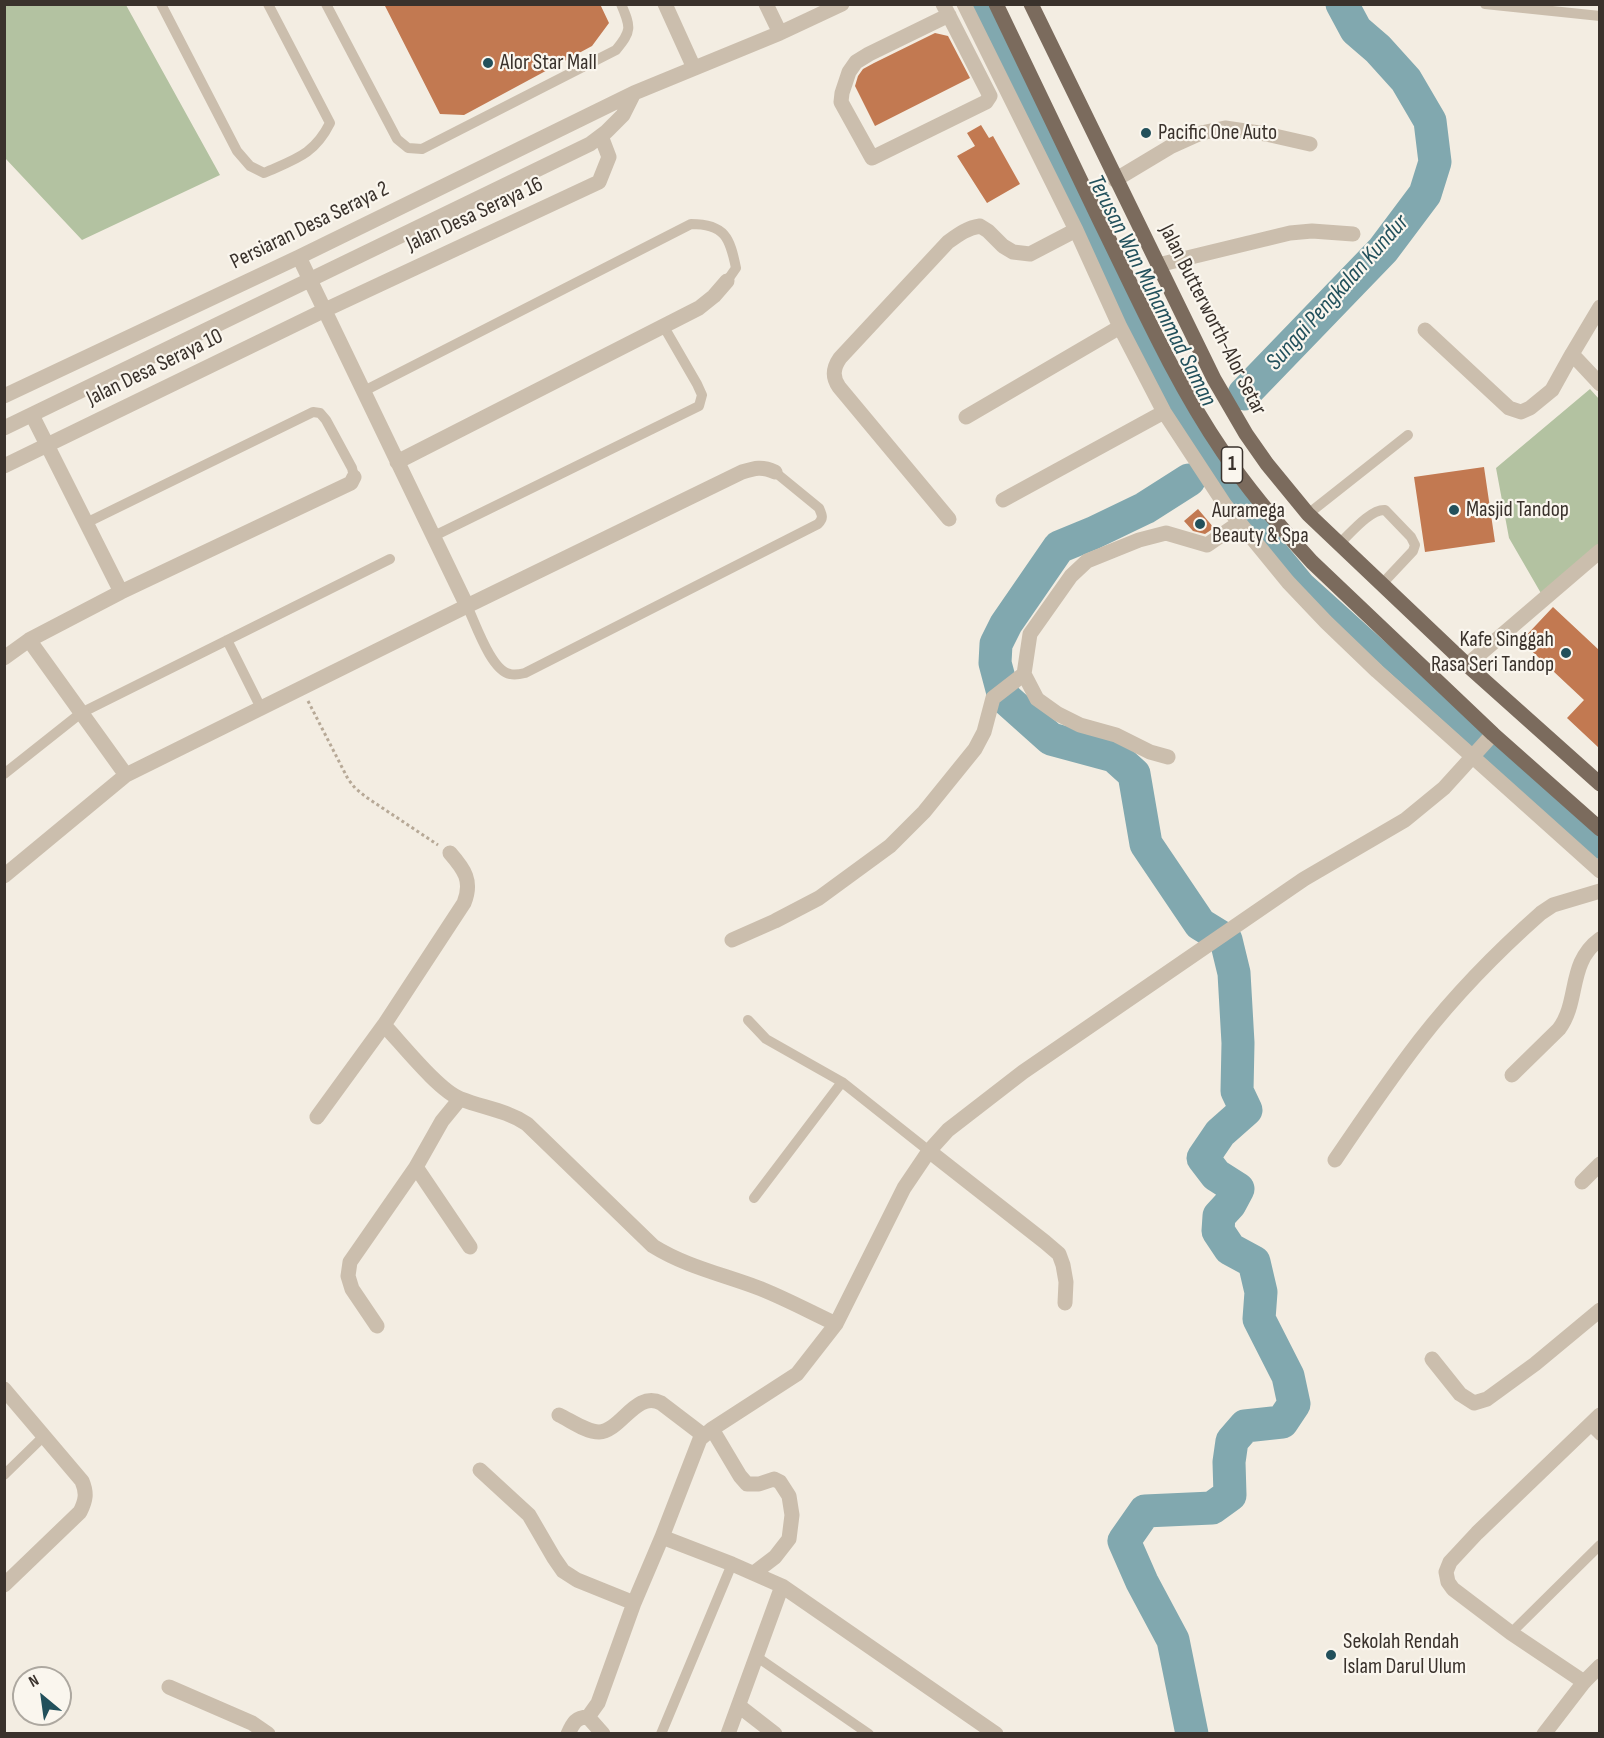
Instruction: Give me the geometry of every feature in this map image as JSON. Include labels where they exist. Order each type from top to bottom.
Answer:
[{"type":"main road","name":"1","points":[[996,4],[1155,335],[1191,401],[1223,452],[1271,515],[1312,562],[1493,734],[1599,830]]},
{"type":"main road","name":"Jalan Butterworth-Alor Setar","points":[[1031,4],[1214,379],[1246,434],[1286,489],[1308,514],[1381,585],[1599,784]]},
{"type":"street","points":[[665,4],[694,68]]},
{"type":"street","points":[[765,4],[780,33]]},
{"type":"street","name":"Persiaran Desa Seraya 2","points":[[4,396],[299,257],[634,93],[780,33],[842,4]]},
{"type":"street","points":[[964,4],[1076,230],[1120,327],[1164,412],[1192,458],[1239,523],[1288,582],[1326,622],[1472,758],[1599,871]]},
{"type":"street","points":[[946,10],[977,71],[990,96],[986,102],[872,158],[841,102],[849,72],[856,62],[946,10]]},
{"type":"street","points":[[977,71],[994,63]]},
{"type":"street","points":[[4,428],[590,144],[623,114],[634,93]]},
{"type":"street","points":[[1115,180],[1170,147],[1201,133],[1225,128],[1310,144]]},
{"type":"street","name":"Jalan Desa Seraya 16","points":[[325,310],[599,182],[609,158],[601,136]]},
{"type":"street","points":[[949,519],[839,387],[834,375],[835,367],[840,358],[948,242],[963,232],[980,226],[1013,252],[1030,254],[1076,230]]},
{"type":"street","points":[[1158,264],[1290,233],[1312,231],[1353,234]]},
{"type":"street","points":[[299,257],[467,606]]},
{"type":"street","points":[[397,462],[699,308],[727,281]]},
{"type":"street","points":[[1425,330],[1509,408],[1521,412],[1530,408],[1552,390],[1599,307]]},
{"type":"street","name":"Jalan Desa Seraya 10","points":[[4,466],[325,310]]},
{"type":"street","points":[[966,417],[1120,327]]},
{"type":"street","points":[[1572,354],[1599,384]]},
{"type":"street","points":[[1003,500],[1164,412]]},
{"type":"street","points":[[32,415],[121,592]]},
{"type":"street","points":[[4,876],[126,775],[742,472],[756,467],[765,467],[775,472]]},
{"type":"street","points":[[4,658],[29,640],[121,592],[351,483],[354,477]]},
{"type":"street","points":[[732,940],[819,898],[890,846],[924,812],[975,749],[984,732],[993,698],[1022,675],[1030,634],[1071,576],[1087,561],[1139,540],[1167,533],[1207,545],[1239,523]]},
{"type":"street","points":[[1467,665],[1599,551]]},
{"type":"street","points":[[29,640],[126,775]]},
{"type":"street","points":[[1022,675],[1037,699],[1058,714],[1080,726],[1116,735],[1168,758]]},
{"type":"street","points":[[588,1717],[598,1703],[634,1603],[707,1432],[797,1374],[836,1324],[904,1188],[929,1151],[948,1130],[1023,1072],[1304,879],[1405,820],[1444,788],[1493,734]]},
{"type":"street","points":[[317,1117],[384,1025],[464,903],[469,892],[468,881],[450,853]]},
{"type":"street","points":[[1335,1160],[1378,1096],[1421,1039],[1464,989],[1541,913],[1553,905],[1599,891]]},
{"type":"street","points":[[1512,1075],[1565,1020],[1578,968],[1585,953],[1599,939]]},
{"type":"street","points":[[384,1025],[438,1083],[460,1099],[501,1110],[527,1124],[653,1246],[670,1257],[759,1288],[836,1324]]},
{"type":"street","points":[[376,1326],[351,1289],[348,1276],[350,1262],[416,1167],[442,1121],[460,1099]]},
{"type":"street","points":[[929,1151],[1059,1254],[1066,1282],[1065,1304]]},
{"type":"street","points":[[1582,1182],[1599,1164]]},
{"type":"street","points":[[416,1167],[470,1247]]},
{"type":"street","points":[[1431,1359],[1461,1394],[1474,1403],[1487,1399],[1535,1364],[1599,1310]]},
{"type":"street","points":[[4,1389],[82,1481],[86,1491],[80,1512],[4,1585]]},
{"type":"street","points":[[559,1415],[599,1432],[611,1426],[637,1406],[654,1399],[707,1432],[747,1484],[759,1484],[774,1479],[780,1482],[789,1496],[792,1515],[789,1539],[776,1557],[754,1573]]},
{"type":"street","points":[[1584,1682],[1511,1633],[1453,1589],[1448,1582],[1446,1572],[1450,1562],[1477,1533],[1596,1426]]},
{"type":"street","points":[[480,1470],[529,1515],[563,1571],[577,1580],[634,1603]]},
{"type":"street","points":[[662,1537],[782,1586],[996,1734]]},
{"type":"street","points":[[728,1734],[782,1586]]},
{"type":"street","points":[[1544,1734],[1599,1666]]},
{"type":"street","points":[[169,1687],[252,1723],[268,1734]]},
{"type":"street","points":[[739,1706],[775,1734]]},
{"type":"street","points":[[568,1734],[574,1721],[581,1717],[588,1717],[603,1734]]},
{"type":"lane","points":[[161,4],[237,151],[250,166],[264,173],[307,154],[323,139],[330,123],[268,4]]},
{"type":"lane","points":[[326,4],[397,139],[408,148],[422,149],[616,50],[627,38],[629,22],[621,4]]},
{"type":"lane","points":[[1485,4],[1599,16]]},
{"type":"lane","points":[[364,391],[692,224],[709,224],[727,237],[733,251],[736,268],[727,281]]},
{"type":"lane","points":[[434,536],[699,406],[702,394],[698,384],[664,327]]},
{"type":"lane","points":[[86,523],[313,412],[320,412],[326,420],[352,468],[354,477]]},
{"type":"lane","points":[[1308,514],[1408,435]]},
{"type":"lane","points":[[467,606],[491,658],[502,670],[510,674],[525,673],[818,524],[822,520],[819,508],[775,472]]},
{"type":"lane","points":[[1339,544],[1372,513],[1385,510],[1411,537],[1415,545],[1413,551],[1381,585]]},
{"type":"lane","points":[[4,774],[81,712],[390,559]]},
{"type":"lane","points":[[227,640],[261,708]]},
{"type":"lane","points":[[748,1020],[766,1039],[842,1082],[929,1151]]},
{"type":"lane","points":[[754,1198],[842,1082]]},
{"type":"lane","points":[[4,1475],[44,1436]]},
{"type":"lane","points":[[1511,1633],[1599,1545]]},
{"type":"lane","points":[[661,1734],[732,1564]]},
{"type":"lane","points":[[757,1657],[869,1734]]},
{"type":"path","points":[[302,688],[328,743],[355,788],[450,853]]},
{"type":"green space","points":[[5,4],[126,5],[220,175],[82,240],[5,158]]},
{"type":"green space","points":[[1590,389],[1599,399],[1599,546],[1542,595],[1509,538],[1496,468]]},
{"type":"building","name":"Alor Star Mall","points":[[384,4],[600,4],[609,23],[592,46],[464,115],[440,114]]},
{"type":"building","points":[[935,33],[948,36],[970,78],[875,126],[855,86],[858,76],[863,69]]},
{"type":"building","points":[[981,125],[989,138],[993,136],[1020,184],[987,203],[957,156],[975,146],[967,133]]},
{"type":"building","name":"Masjid Tandop","points":[[1484,467],[1495,542],[1425,552],[1414,477]]},
{"type":"building","name":"Auramega Beauty & Spa","points":[[1198,509],[1214,528],[1205,534],[1193,531],[1184,521]]},
{"type":"building","points":[[1553,607],[1599,650],[1599,748],[1567,718],[1584,700],[1521,641]]},
{"type":"waterway","name":"Terusan Wan Muhammad Saman","points":[[981,4],[1173,399],[1231,488],[1305,583],[1600,849]]},
{"type":"waterway","name":"Sungai Pengkalan Kundur","points":[[1244,394],[1383,250],[1425,194],[1435,162],[1430,121],[1406,80],[1378,49],[1356,30],[1342,4]]},
{"type":"waterway","name":"Sungai Pengkalan Kundur","points":[[1189,480],[1145,508],[1059,547],[1006,624],[996,644],[995,663],[1004,697],[1051,739],[1114,756],[1134,774],[1146,844],[1200,924],[1226,940],[1234,973],[1238,1043],[1237,1091],[1246,1110],[1220,1133],[1203,1158],[1216,1175],[1238,1189],[1230,1204],[1219,1216],[1218,1231],[1230,1249],[1254,1262],[1261,1292],[1259,1319],[1288,1376],[1294,1404],[1282,1422],[1245,1426],[1232,1441],[1229,1462],[1230,1495],[1212,1508],[1145,1511],[1124,1541],[1142,1582],[1173,1640],[1192,1734]]},
{"type":"place","name":"Alor Star Mall","points":[[488,63]]},
{"type":"place","name":"Pacific One Auto","points":[[1146,133]]},
{"type":"place","name":"Masjid Tandop","points":[[1454,510]]},
{"type":"place","name":"Auramega Beauty & Spa","points":[[1200,524]]},
{"type":"place","name":"Kafe Singgah Rasa Seri Tandop","points":[[1566,653]]},
{"type":"place","name":"Sekolah Rendah Islam Darul Ulum","points":[[1331,1655]]}]
